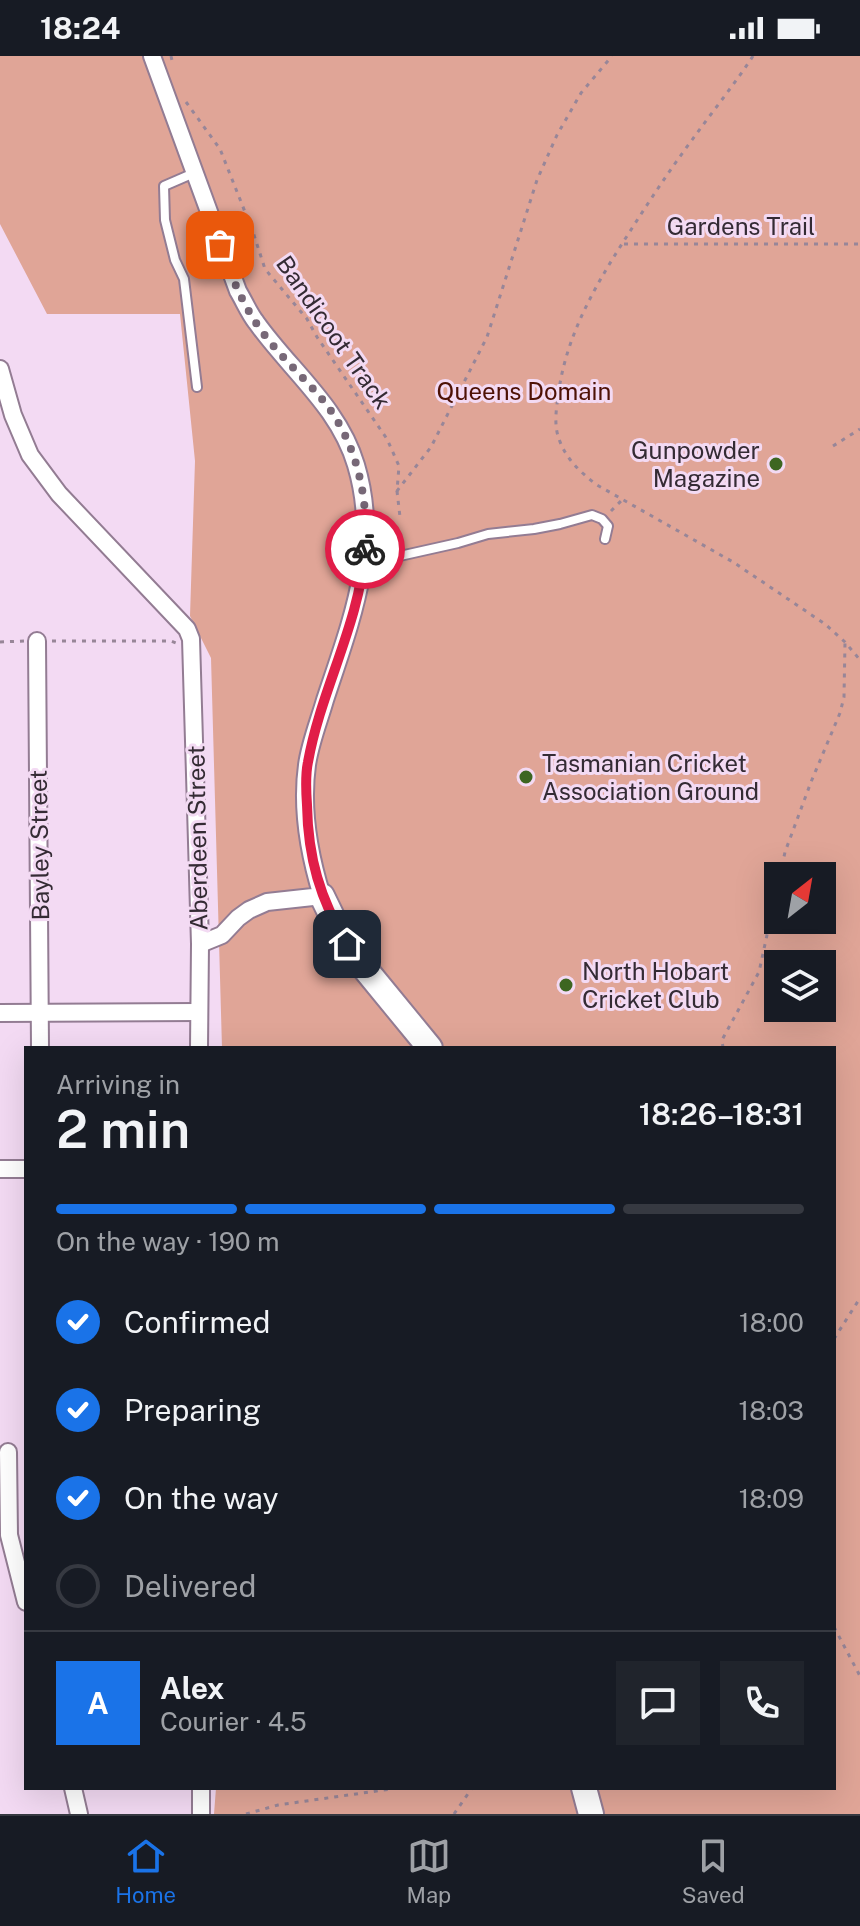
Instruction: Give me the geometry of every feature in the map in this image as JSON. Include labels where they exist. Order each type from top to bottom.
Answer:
[{"type":"street","points":[[152,56],[227,265],[254,320],[322,399],[348,441],[356,463],[364,502],[364,564],[351,620],[307,764],[308,837],[322,896],[338,929],[357,959],[428,1046]]},
{"type":"street","name":"Aberdeen Street","points":[[0,369],[13,415],[30,455],[59,494],[187,629],[191,639],[200,944],[199,1046]]},
{"type":"street","name":"Bayley Street","points":[[37,641],[40,1046]]},
{"type":"street","points":[[200,944],[222,935],[238,918],[267,902],[322,896]]},
{"type":"street","points":[[0,1013],[199,1012]]},
{"type":"street","points":[[0,1169],[24,1169]]},
{"type":"street","points":[[4,1452],[9,1535],[24,1594]]},
{"type":"street","points":[[73,1790],[79,1814]]},
{"type":"street","points":[[201,1790],[201,1814]]},
{"type":"street","points":[[585,1790],[591,1814]]},
{"type":"lane","points":[[194,173],[164,186],[165,220],[175,260],[184,279],[197,387]]},
{"type":"lane","points":[[364,564],[488,534],[534,529],[592,515],[608,526],[605,539]]},
{"type":"path","points":[[171,56],[174,69]]},
{"type":"path","points":[[397,491],[431,447],[487,337],[537,180],[557,135],[581,93],[612,56]]},
{"type":"path","points":[[753,56],[622,244],[575,328],[563,365],[556,416],[558,436],[572,463],[589,479],[733,562],[825,624],[860,660]]},
{"type":"path","name":"Bandicoot Track","points":[[180,95],[220,149],[265,269],[307,319],[395,453],[399,466],[397,491],[400,517]]},
{"type":"path","name":"Gardens Trail","points":[[622,244],[860,244]]},
{"type":"path","points":[[833,446],[860,429]]},
{"type":"path","points":[[602,519],[622,500]]},
{"type":"path","points":[[0,642],[171,641],[192,649]]},
{"type":"path","points":[[783,862],[840,713],[844,697],[845,642]]},
{"type":"path","points":[[723,1046],[722,1040],[759,972],[767,934]]},
{"type":"path","points":[[836,1336],[860,1298]]},
{"type":"path","points":[[836,1631],[860,1676]]},
{"type":"path","points":[[246,1814],[278,1805],[384,1790]]},
{"type":"path","points":[[454,1814],[471,1790]]},
{"type":"green space","name":"Queens Domain","points":[[0,56],[860,56],[860,1814],[214,1814],[216,1790],[836,1790],[836,1046],[222,1046],[211,658],[190,616],[195,461],[180,314],[47,314],[0,224]]},
{"type":"way so far","points":[[220,245],[238,291],[254,320],[322,399],[348,441],[364,502],[365,549]]},
{"type":"place","name":"Gunpowder Magazine","points":[[776,464]]},
{"type":"place","name":"Tasmanian Cricket Association Ground","points":[[526,777]]},
{"type":"place","name":"North Hobart Cricket Club","points":[[566,985]]},
{"type":"route","points":[[347,944],[322,896],[313,867],[308,837],[306,785],[313,739],[351,620],[365,549]]}]
